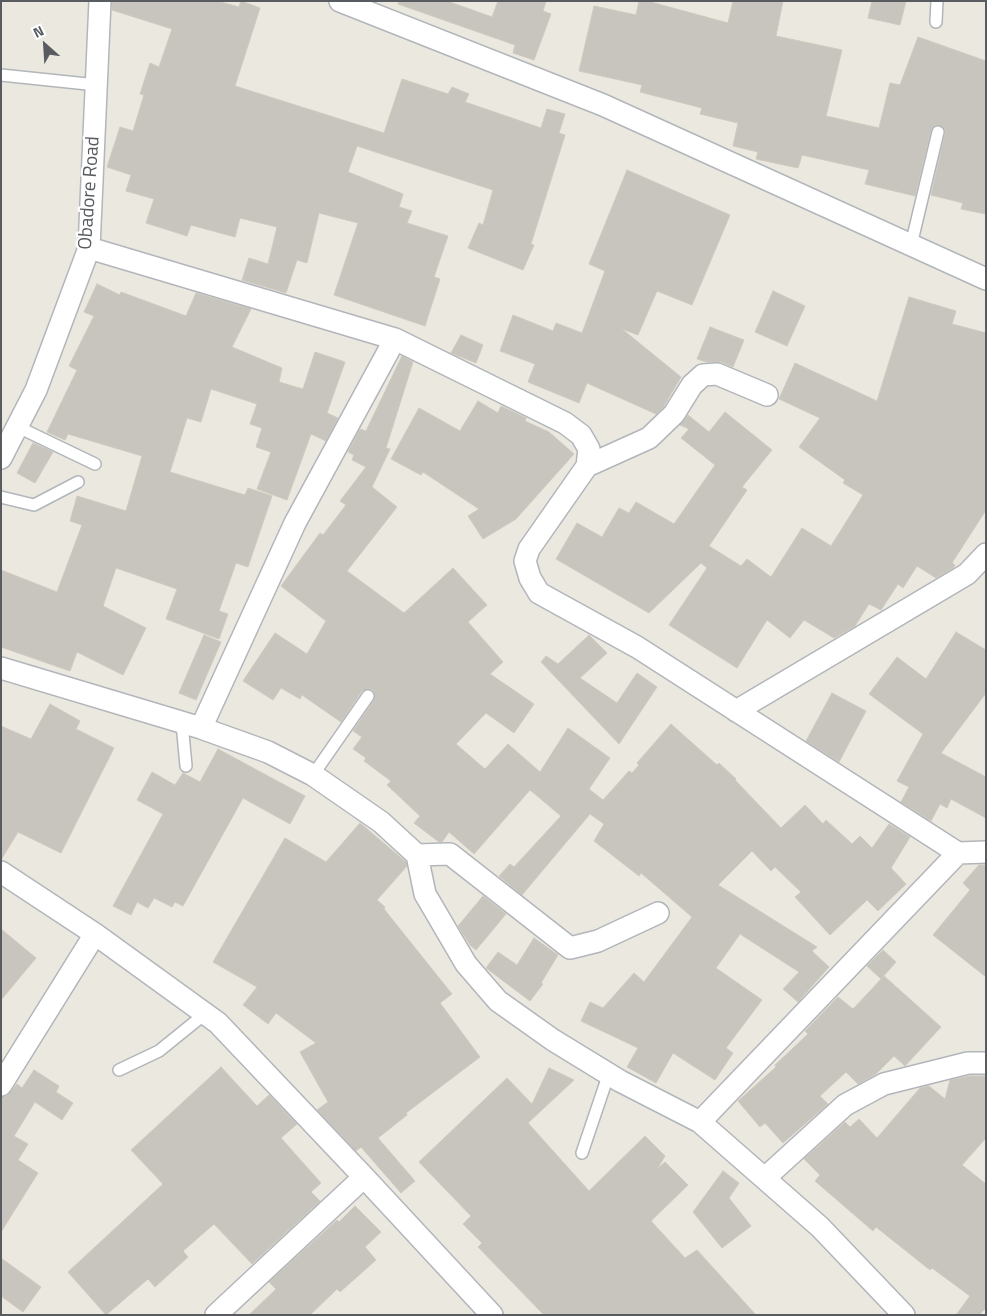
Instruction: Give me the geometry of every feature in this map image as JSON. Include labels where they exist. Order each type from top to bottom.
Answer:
[{"type":"street","name":"Obadore Road","points":[[1,458],[36,390],[89,248],[100,1]]},
{"type":"street","points":[[340,1],[364,5],[603,105],[986,279]]},
{"type":"street","points":[[89,248],[395,339],[565,423],[581,435],[589,449],[587,466],[529,549],[525,561],[530,578],[539,593],[637,647],[958,854],[986,852]]},
{"type":"street","points":[[191,726],[295,523],[395,339]]},
{"type":"street","points":[[587,466],[649,438],[674,414],[692,385],[703,375],[717,374],[767,395]]},
{"type":"street","points":[[736,711],[967,574],[986,554]]},
{"type":"street","points":[[1,668],[191,726],[268,752],[313,775],[381,822],[417,855],[425,894],[466,964],[498,1001],[553,1040],[609,1073],[700,1122],[820,1227],[904,1315]]},
{"type":"street","points":[[417,855],[450,854],[570,948],[598,941],[658,913]]},
{"type":"street","points":[[700,1122],[958,854]]},
{"type":"street","points":[[1,872],[95,934],[206,1013],[364,1177],[492,1315]]},
{"type":"street","points":[[1,1085],[95,934]]},
{"type":"street","points":[[766,1178],[845,1105],[884,1084],[968,1063],[986,1063]]},
{"type":"street","points":[[216,1315],[364,1177]]},
{"type":"lane","points":[[936,22],[937,1]]},
{"type":"lane","points":[[1,75],[97,85]]},
{"type":"lane","points":[[911,245],[938,132]]},
{"type":"lane","points":[[18,427],[95,464]]},
{"type":"lane","points":[[1,498],[34,505],[78,482]]},
{"type":"lane","points":[[313,775],[368,696]]},
{"type":"lane","points":[[186,766],[191,726]]},
{"type":"lane","points":[[119,1070],[159,1051],[206,1013]]},
{"type":"lane","points":[[582,1154],[609,1073]]},
{"type":"building","points":[[112,1],[217,1],[239,7],[241,1],[260,8],[235,86],[384,133],[402,79],[448,94],[452,87],[469,94],[465,102],[541,128],[547,109],[565,114],[559,133],[565,135],[531,244],[534,245],[523,270],[468,248],[479,223],[483,225],[493,190],[357,146],[348,172],[403,194],[399,207],[412,211],[407,223],[448,236],[434,277],[440,279],[425,326],[334,295],[358,223],[319,213],[307,263],[297,260],[286,293],[242,280],[249,258],[268,264],[277,227],[240,218],[235,237],[191,225],[187,236],[146,223],[154,199],[126,191],[131,175],[107,167],[120,127],[133,131],[144,95],[140,94],[150,63],[159,67],[172,29],[112,10]]},
{"type":"building","points":[[399,1],[447,1],[492,17],[498,1],[546,1],[543,11],[551,14],[534,60],[513,53],[515,45],[398,4]]},
{"type":"building","points":[[639,1],[647,1],[728,23],[733,1],[783,1],[776,36],[842,50],[826,116],[879,128],[890,83],[900,85],[918,37],[986,61],[986,214],[961,209],[963,203],[931,195],[945,134],[945,129],[940,125],[935,125],[931,130],[915,196],[865,184],[869,170],[802,155],[798,168],[756,159],[758,152],[733,146],[738,123],[700,114],[702,108],[640,92],[642,85],[579,71],[594,6],[636,15]]},
{"type":"building","points":[[872,1],[906,1],[900,25],[868,18]]},
{"type":"building","points":[[627,170],[730,215],[692,305],[657,291],[638,335],[622,329],[681,377],[664,406],[656,414],[587,383],[579,403],[528,382],[535,364],[500,351],[513,315],[553,331],[556,323],[582,333],[605,271],[589,264]]},
{"type":"building","points":[[97,284],[120,295],[121,292],[186,316],[196,293],[251,309],[232,347],[282,368],[279,382],[303,389],[315,352],[345,362],[327,413],[338,418],[326,441],[311,434],[287,500],[257,489],[271,452],[256,447],[262,428],[250,424],[257,404],[211,389],[201,422],[187,418],[170,472],[245,495],[248,488],[272,496],[248,567],[236,563],[219,611],[228,614],[219,639],[166,619],[177,589],[116,568],[103,606],[146,628],[123,675],[77,652],[70,671],[1,647],[1,570],[57,592],[82,525],[70,521],[77,496],[126,511],[142,456],[68,434],[65,440],[47,432],[77,370],[69,366],[94,316],[84,312]]},
{"type":"building","points":[[773,291],[805,306],[787,346],[755,332]]},
{"type":"building","points":[[909,297],[956,311],[952,324],[986,333],[986,510],[952,563],[955,565],[953,568],[936,578],[917,566],[903,588],[898,584],[881,610],[869,604],[855,626],[834,638],[804,620],[790,638],[767,620],[737,668],[669,625],[707,568],[701,563],[649,613],[556,559],[577,523],[602,537],[619,508],[629,513],[636,502],[674,524],[715,465],[681,438],[689,429],[680,425],[688,415],[709,432],[725,412],[772,450],[742,487],[747,490],[709,546],[741,566],[747,559],[771,577],[802,528],[831,546],[863,495],[843,483],[845,480],[799,447],[820,418],[779,399],[795,363],[877,401]]},
{"type":"building","points":[[710,327],[744,340],[733,367],[721,362],[707,362],[697,359]]},
{"type":"building","points":[[461,335],[483,345],[476,363],[451,353]]},
{"type":"building","points":[[402,356],[413,362],[386,448],[390,449],[372,487],[397,507],[347,571],[404,613],[453,568],[487,605],[468,622],[503,662],[490,674],[534,704],[514,733],[486,713],[456,744],[485,769],[508,744],[540,772],[568,728],[610,758],[589,789],[603,800],[629,771],[632,773],[639,765],[637,763],[671,724],[717,765],[719,763],[736,779],[781,828],[805,805],[823,824],[826,820],[852,844],[860,836],[872,848],[889,824],[910,837],[891,868],[906,884],[878,911],[867,900],[830,935],[795,897],[801,892],[775,867],[771,871],[752,851],[718,885],[817,947],[812,951],[829,967],[798,1002],[783,989],[799,972],[740,934],[716,968],[762,1000],[726,1048],[733,1053],[715,1080],[673,1053],[656,1083],[627,1067],[638,1048],[581,1021],[590,1002],[603,1008],[634,973],[644,982],[692,917],[641,873],[639,876],[594,841],[604,824],[590,814],[522,895],[499,876],[510,864],[514,867],[561,816],[530,790],[474,854],[449,832],[442,842],[439,842],[414,823],[420,816],[387,785],[391,781],[364,761],[366,758],[353,749],[362,737],[353,731],[374,700],[373,690],[362,691],[341,722],[302,695],[300,699],[281,688],[273,700],[243,681],[275,633],[307,654],[326,621],[281,586],[320,533],[323,535],[346,505],[340,501],[366,467],[352,460],[354,455],[348,452],[360,429],[366,431]]},
{"type":"building","points":[[478,401],[498,413],[501,406],[526,418],[525,421],[549,432],[574,454],[516,519],[483,539],[468,516],[479,509],[423,472],[421,475],[391,459],[419,408],[460,431]]},
{"type":"building","points":[[33,443],[53,452],[35,483],[17,473]]},
{"type":"building","points":[[956,632],[986,650],[986,693],[941,753],[986,777],[986,818],[951,799],[947,808],[940,804],[931,821],[901,802],[909,787],[897,781],[923,734],[869,694],[897,657],[926,679]]},
{"type":"building","points":[[204,635],[221,642],[196,700],[179,693]]},
{"type":"building","points":[[589,635],[607,653],[580,678],[617,703],[637,673],[657,687],[619,744],[541,662],[546,656],[558,664]]},
{"type":"building","points":[[832,693],[866,711],[839,762],[806,741]]},
{"type":"building","points":[[50,704],[80,721],[76,729],[114,748],[61,853],[18,832],[1,860],[1,726],[31,739]]},
{"type":"building","points":[[218,749],[305,796],[290,824],[243,798],[183,906],[175,902],[172,907],[154,898],[148,908],[137,902],[131,915],[113,906],[163,814],[137,800],[152,772],[175,785],[183,773],[200,782]]},
{"type":"building","points":[[360,823],[406,862],[407,866],[377,900],[385,907],[384,909],[452,994],[440,1003],[480,1057],[406,1113],[407,1115],[378,1138],[415,1181],[401,1193],[361,1147],[356,1151],[317,1110],[328,1102],[300,1052],[316,1043],[276,1013],[268,1024],[243,1005],[257,987],[213,962],[285,838],[326,862]]},
{"type":"building","points":[[979,865],[986,865],[986,977],[933,935],[970,890],[963,883]]},
{"type":"building","points":[[483,896],[506,914],[476,950],[470,945],[458,926]]},
{"type":"building","points":[[1,929],[36,958],[1,1000]]},
{"type":"building","points":[[534,938],[558,955],[541,983],[543,984],[530,1001],[486,968],[498,952],[517,965]]},
{"type":"building","points":[[883,950],[896,962],[881,979],[867,966]]},
{"type":"building","points":[[884,976],[941,1027],[905,1066],[894,1056],[876,1074],[858,1084],[846,1072],[820,1096],[828,1104],[783,1143],[765,1123],[760,1127],[738,1101],[776,1067],[775,1065],[808,1034],[805,1031],[838,997],[853,1009]]},
{"type":"building","points":[[221,1067],[257,1106],[269,1095],[297,1124],[281,1138],[321,1183],[311,1192],[320,1201],[252,1264],[214,1224],[183,1251],[188,1257],[155,1287],[148,1279],[106,1315],[68,1272],[163,1184],[131,1150]]},
{"type":"building","points":[[549,1068],[574,1080],[528,1123],[589,1191],[645,1136],[665,1156],[657,1169],[665,1162],[688,1185],[651,1221],[685,1258],[697,1250],[756,1315],[544,1315],[478,1247],[482,1243],[463,1224],[471,1216],[419,1162],[507,1078],[532,1104]]},
{"type":"building","points":[[34,1070],[59,1086],[56,1092],[73,1103],[62,1120],[35,1102],[14,1136],[28,1144],[18,1160],[38,1173],[1,1232],[1,1097],[7,1096],[17,1084],[22,1088]]},
{"type":"building","points":[[970,1076],[986,1076],[986,1138],[962,1165],[986,1184],[986,1308],[979,1315],[956,1315],[970,1296],[932,1268],[930,1270],[876,1227],[873,1231],[815,1181],[820,1175],[804,1159],[845,1122],[850,1127],[859,1119],[877,1138],[920,1088],[929,1086],[945,1099],[950,1080]]},
{"type":"building","points":[[723,1171],[739,1183],[729,1198],[751,1226],[722,1248],[693,1212]]},
{"type":"building","points":[[355,1206],[381,1232],[365,1247],[376,1260],[340,1292],[337,1289],[310,1315],[249,1315],[276,1289],[269,1282]]},
{"type":"building","points":[[1,1258],[41,1287],[23,1312],[1,1296]]}]
